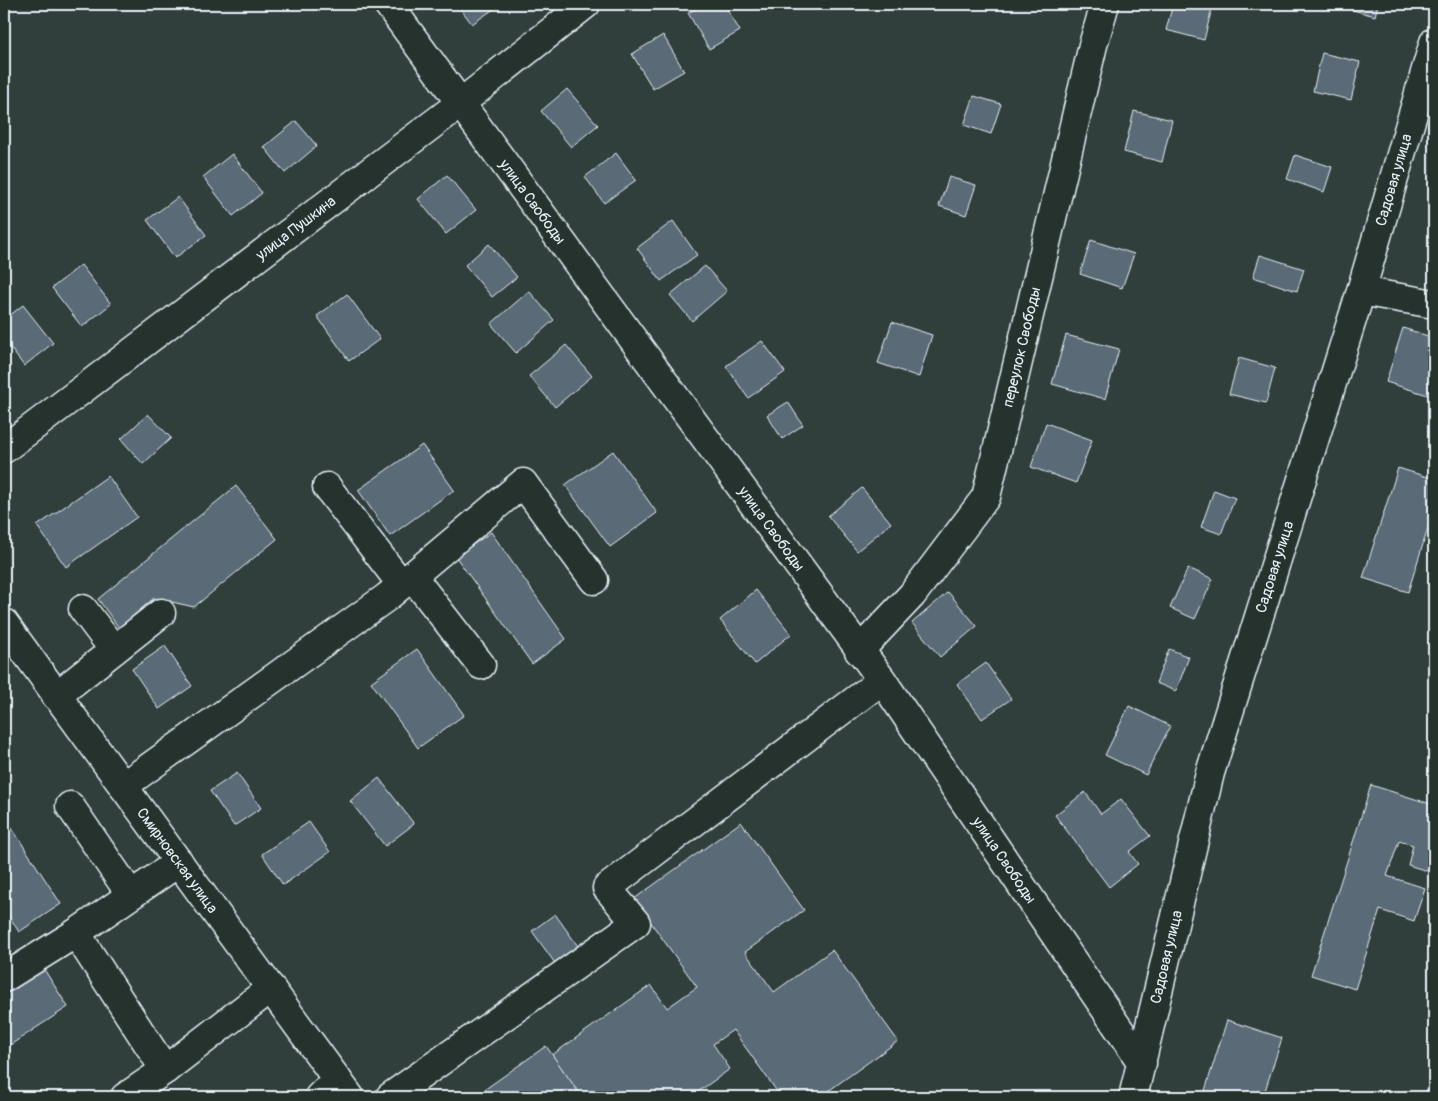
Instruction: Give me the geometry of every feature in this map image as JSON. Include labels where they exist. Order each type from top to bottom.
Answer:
[{"type":"street","name":"улица Свободы","points":[[388,4],[462,102],[882,680],[1142,1063]]},
{"type":"street","name":"улица Пушкина","points":[[4,449],[462,102],[586,4]]},
{"type":"street","name":"переулок Свободы","points":[[860,651],[912,595],[986,497],[1093,45],[1105,4]]},
{"type":"street","name":"Садовая улица","points":[[1134,1097],[1210,773],[1361,291],[1434,42]]},
{"type":"street","points":[[1361,291],[1434,304]]},
{"type":"street","points":[[123,786],[387,597],[523,483],[594,580]]},
{"type":"street","points":[[327,487],[481,665]]},
{"type":"street","points":[[83,609],[114,650]]},
{"type":"street","points":[[56,696],[161,613]]},
{"type":"street","name":"Смирновская улица","points":[[4,623],[271,988],[336,1091]]},
{"type":"street","points":[[390,1097],[636,923],[607,888],[882,680]]},
{"type":"street","points":[[70,806],[131,895]]},
{"type":"street","points":[[4,978],[76,933],[179,862]]},
{"type":"street","points":[[76,933],[166,1070]]},
{"type":"street","points":[[124,1097],[166,1070],[271,988]]},
{"type":"building","points":[[457,4],[501,4],[472,24]]},
{"type":"building","points":[[704,4],[724,4],[740,31],[709,49],[688,13]]},
{"type":"building","points":[[1173,4],[1213,4],[1204,40],[1166,30]]},
{"type":"building","points":[[1339,4],[1378,4],[1375,16],[1338,6]]},
{"type":"building","points":[[663,35],[684,71],[653,89],[632,54]]},
{"type":"building","points":[[1322,53],[1360,62],[1351,100],[1313,91]]},
{"type":"building","points":[[567,89],[598,125],[571,147],[541,111]]},
{"type":"building","points":[[974,96],[1001,104],[991,134],[964,125]]},
{"type":"building","points":[[1134,111],[1172,120],[1162,162],[1124,152]]},
{"type":"building","points":[[296,121],[317,146],[285,173],[264,147]]},
{"type":"building","points":[[616,153],[636,180],[604,203],[585,177]]},
{"type":"building","points":[[232,154],[262,193],[233,216],[203,177]]},
{"type":"building","points":[[1295,155],[1332,167],[1324,192],[1287,179]]},
{"type":"building","points":[[447,175],[476,210],[446,234],[418,199]]},
{"type":"building","points":[[949,177],[976,185],[966,215],[939,206]]},
{"type":"building","points":[[178,197],[206,235],[175,258],[147,220]]},
{"type":"building","points":[[673,221],[697,255],[661,281],[637,248]]},
{"type":"building","points":[[1091,240],[1134,254],[1122,288],[1080,274]]},
{"type":"building","points":[[489,244],[517,277],[492,297],[465,265]]},
{"type":"building","points":[[1260,255],[1304,269],[1297,291],[1253,277]]},
{"type":"building","points":[[81,265],[111,304],[82,327],[52,288]]},
{"type":"building","points":[[705,266],[727,291],[692,321],[670,295]]},
{"type":"building","points":[[529,291],[554,320],[516,353],[491,324]]},
{"type":"building","points":[[347,294],[380,339],[349,361],[317,316]]},
{"type":"building","points":[[23,305],[53,343],[24,366],[4,340],[4,320]]},
{"type":"building","points":[[892,322],[932,335],[919,377],[878,363]]},
{"type":"building","points":[[1403,328],[1434,338],[1434,397],[1386,382]]},
{"type":"building","points":[[1066,335],[1119,349],[1105,399],[1052,384]]},
{"type":"building","points":[[762,341],[785,372],[748,398],[726,366]]},
{"type":"building","points":[[566,345],[592,376],[555,407],[529,376]]},
{"type":"building","points":[[1239,358],[1275,368],[1266,403],[1229,394]]},
{"type":"building","points":[[788,402],[803,425],[782,439],[767,415]]},
{"type":"building","points":[[148,414],[171,438],[143,464],[121,439]]},
{"type":"building","points":[[1046,423],[1092,440],[1076,483],[1031,467]]},
{"type":"building","points":[[422,445],[454,490],[390,536],[358,490]]},
{"type":"building","points":[[613,451],[657,513],[610,547],[565,485]]},
{"type":"building","points":[[1398,468],[1434,479],[1434,509],[1408,592],[1363,578]]},
{"type":"building","points":[[108,476],[137,517],[66,567],[37,526]]},
{"type":"building","points":[[236,486],[277,539],[194,607],[154,598],[119,628],[98,599]]},
{"type":"building","points":[[862,488],[891,523],[857,551],[828,516]]},
{"type":"building","points":[[1214,490],[1235,498],[1221,534],[1201,527]]},
{"type":"building","points":[[491,532],[566,639],[532,664],[456,557]]},
{"type":"building","points":[[1188,568],[1213,579],[1195,619],[1170,608]]},
{"type":"building","points":[[756,590],[791,634],[755,664],[720,620]]},
{"type":"building","points":[[948,592],[977,626],[940,657],[912,623]]},
{"type":"building","points":[[165,646],[192,686],[159,709],[132,669]]},
{"type":"building","points":[[417,649],[464,715],[418,748],[371,682]]},
{"type":"building","points":[[1169,649],[1189,657],[1176,691],[1156,683]]},
{"type":"building","points":[[986,663],[1011,699],[982,719],[957,684]]},
{"type":"building","points":[[1129,706],[1170,726],[1146,775],[1105,755]]},
{"type":"building","points":[[237,773],[261,808],[234,826],[210,791]]},
{"type":"building","points":[[379,778],[414,824],[385,846],[350,801]]},
{"type":"building","points":[[1371,785],[1434,805],[1434,873],[1408,865],[1413,845],[1399,841],[1387,876],[1425,888],[1414,921],[1380,910],[1355,989],[1311,975]]},
{"type":"building","points":[[1085,792],[1101,814],[1121,799],[1150,836],[1129,852],[1138,864],[1109,887],[1055,815]]},
{"type":"building","points":[[4,816],[61,904],[19,932],[4,908]]},
{"type":"building","points":[[309,822],[330,852],[283,885],[262,854]]},
{"type":"building","points":[[741,822],[804,910],[745,952],[774,992],[832,950],[898,1041],[820,1097],[781,1097],[733,1030],[713,1044],[730,1069],[691,1097],[582,1097],[552,1055],[651,985],[667,1008],[697,987],[634,899]]},
{"type":"building","points":[[555,914],[580,949],[557,966],[532,931]]},
{"type":"building","points":[[40,963],[68,1007],[4,1049],[4,987]]},
{"type":"building","points":[[1227,1020],[1282,1038],[1263,1097],[1203,1097]]},
{"type":"building","points":[[546,1046],[582,1097],[489,1097],[484,1090]]}]
